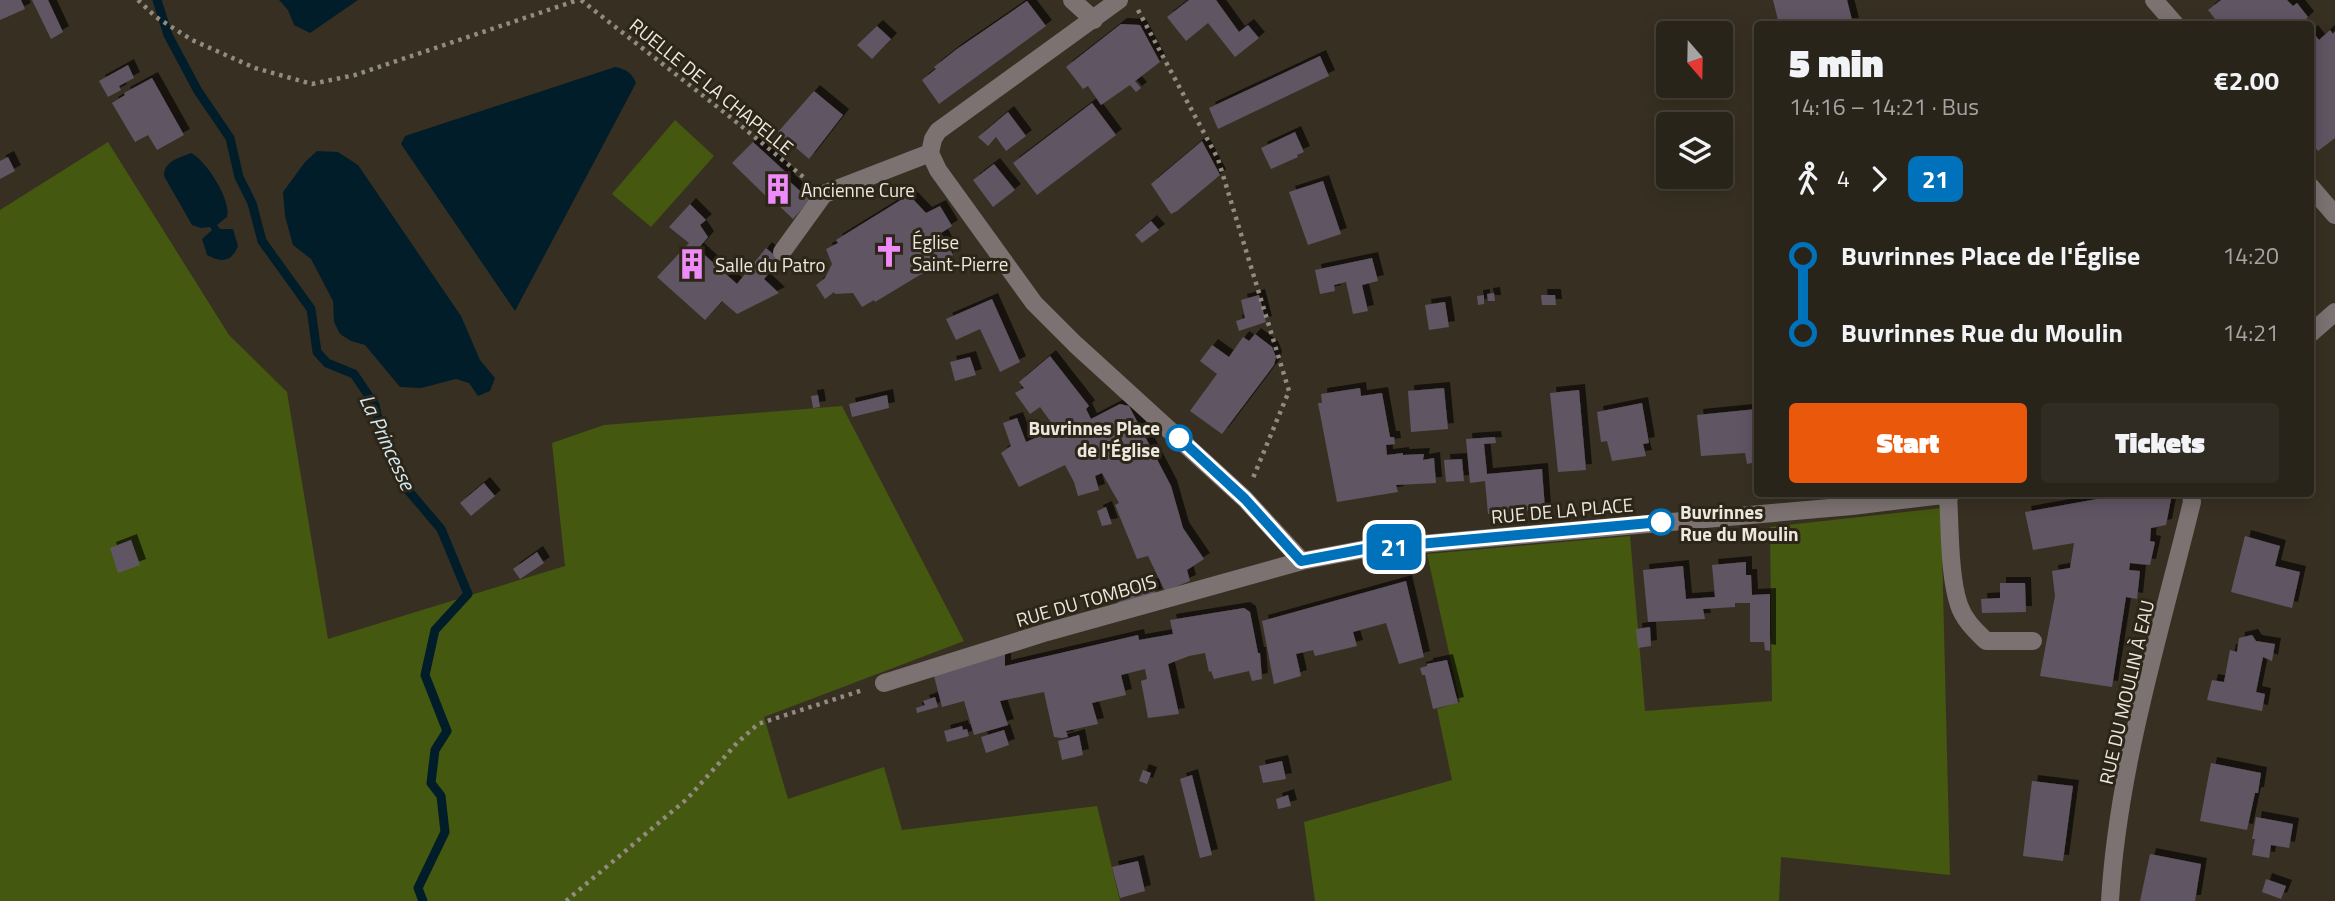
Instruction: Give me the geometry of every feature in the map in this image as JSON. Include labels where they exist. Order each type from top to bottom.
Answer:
[{"type":"street","points":[[1072,0],[1094,20]]},
{"type":"street","points":[[2154,0],[2172,21]]},
{"type":"street","points":[[1126,1],[1094,20],[938,131],[930,153],[938,170],[1034,303],[1245,499],[1301,561]]},
{"type":"street","points":[[782,252],[824,194],[930,153]]},
{"type":"street","points":[[2314,191],[2335,215]]},
{"type":"street","points":[[2314,330],[2335,312]]},
{"type":"street","name":"RUE DE LA PLACE","points":[[1301,561],[1364,549],[1827,501],[1897,497]]},
{"type":"street","points":[[1950,497],[1954,581],[1959,607],[1971,626],[1986,641],[2033,641]]},
{"type":"street","name":"RUE DU MOULIN À EAU","points":[[2110,901],[2113,852],[2137,724],[2191,497]]},
{"type":"street","name":"RUE DU TOMBOIS","points":[[884,683],[1047,632],[1301,561]]},
{"type":"path","name":"RUELLE DE LA CHAPELLE","points":[[138,0],[156,17],[185,35],[255,68],[312,84],[355,75],[580,0],[824,194]]},
{"type":"path","points":[[1126,1],[1218,159],[1289,391],[1245,499]]},
{"type":"path","points":[[566,901],[687,799],[737,743],[758,724],[884,683]]},
{"type":"green space","points":[[675,120],[714,156],[651,227],[612,194]]},
{"type":"green space","points":[[108,142],[229,335],[287,392],[328,639],[565,566],[552,443],[604,425],[842,406],[964,641],[764,717],[788,799],[884,767],[902,830],[1097,806],[1120,901],[0,901],[0,210]]},
{"type":"green space","points":[[1941,508],[1950,875],[1781,857],[1779,901],[1315,901],[1304,822],[1452,780],[1437,709],[1460,702],[1427,554],[1630,536],[1645,711],[1772,701],[1770,527]]},
{"type":"water","points":[[279,0],[358,0],[310,33],[294,25],[288,10]]},
{"type":"water","points":[[615,67],[628,72],[636,83],[515,311],[401,144],[405,136]]},
{"type":"water","points":[[317,151],[338,152],[358,165],[461,316],[480,360],[495,378],[490,391],[478,396],[469,383],[456,379],[421,388],[400,387],[365,345],[340,334],[334,322],[333,301],[311,259],[293,245],[285,216],[283,192],[305,162]]},
{"type":"water","points":[[191,153],[210,172],[226,201],[227,217],[217,225],[220,229],[233,229],[238,246],[226,260],[207,255],[202,239],[212,230],[210,227],[192,225],[164,176],[169,163]]},
{"type":"building","points":[[0,0],[21,0],[25,9],[0,20]]},
{"type":"building","points":[[32,0],[48,0],[63,32],[51,39]]},
{"type":"building","points":[[1189,0],[1216,0],[1239,32],[1248,25],[1259,38],[1235,57],[1208,23],[1186,41],[1167,17]]},
{"type":"building","points":[[1773,0],[1847,0],[1852,21],[1778,21]]},
{"type":"building","points":[[2221,0],[2287,0],[2293,6],[2297,3],[2308,17],[2304,21],[2217,21],[2208,10]]},
{"type":"building","points":[[1027,1],[1046,26],[939,104],[922,80],[957,49]]},
{"type":"building","points":[[1121,24],[1140,25],[1160,62],[1135,81],[1141,88],[1136,92],[1130,85],[1101,105],[1088,86],[1083,89],[1066,67]]},
{"type":"building","points":[[877,26],[891,39],[872,59],[857,45]]},
{"type":"building","points":[[2330,30],[2333,34],[2335,31],[2335,138],[2318,151],[2314,146],[2314,34],[2319,40]]},
{"type":"building","points":[[1320,56],[1329,76],[1218,129],[1209,108]]},
{"type":"building","points":[[128,65],[134,78],[119,86],[121,90],[108,97],[99,81]]},
{"type":"building","points":[[152,78],[184,135],[157,150],[148,135],[135,142],[112,103],[125,95],[124,93]]},
{"type":"building","points":[[814,91],[843,115],[809,159],[778,132]]},
{"type":"building","points":[[1092,103],[1116,135],[1037,195],[1013,163]]},
{"type":"building","points":[[1008,112],[1026,136],[1006,151],[996,137],[988,146],[978,137]]},
{"type":"building","points":[[1295,132],[1304,152],[1271,169],[1261,148]]},
{"type":"building","points":[[1202,141],[1220,175],[1171,214],[1151,184]]},
{"type":"building","name":"Ancienne Cure","points":[[753,142],[791,177],[788,180],[810,200],[793,219],[732,163]]},
{"type":"building","points":[[8,157],[15,171],[0,179],[0,161]]},
{"type":"building","points":[[994,164],[1015,190],[993,207],[973,180]]},
{"type":"building","points":[[1323,181],[1341,234],[1308,245],[1289,192]]},
{"type":"building","name":"Église Saint-Pierre","points":[[909,195],[926,213],[940,206],[952,226],[941,233],[953,255],[875,302],[874,300],[862,307],[853,293],[834,292],[825,299],[816,285],[825,278],[832,264],[826,249]]},
{"type":"building","name":"Salle du Patro","points":[[690,204],[706,220],[700,225],[708,237],[698,249],[737,284],[766,248],[780,260],[764,279],[779,293],[737,314],[722,301],[705,320],[657,277],[689,243],[669,227]]},
{"type":"building","points":[[1151,221],[1159,230],[1142,243],[1135,235]]},
{"type":"building","points":[[1372,258],[1378,281],[1362,285],[1368,311],[1353,314],[1346,282],[1334,285],[1335,291],[1320,294],[1315,270]]},
{"type":"building","points":[[1494,293],[1495,301],[1488,301],[1487,294]]},
{"type":"building","points":[[1259,295],[1266,322],[1239,331],[1236,321],[1245,318],[1241,300]]},
{"type":"building","points":[[1484,295],[1484,304],[1478,305],[1477,296]]},
{"type":"building","points":[[1541,295],[1555,295],[1556,305],[1542,305]]},
{"type":"building","points":[[992,299],[1020,362],[1000,372],[980,329],[956,340],[946,319]]},
{"type":"building","points":[[1445,302],[1449,327],[1429,330],[1425,305]]},
{"type":"building","points":[[1255,334],[1272,347],[1276,357],[1274,365],[1222,434],[1190,411],[1217,374],[1200,361],[1212,345],[1229,357],[1243,337],[1249,341]]},
{"type":"building","points":[[1050,356],[1089,406],[1086,409],[1091,419],[1120,404],[1129,406],[1171,486],[1183,528],[1204,559],[1187,570],[1190,581],[1165,591],[1148,556],[1137,559],[1115,505],[1119,503],[1102,473],[1095,476],[1099,490],[1078,496],[1065,465],[1019,487],[1001,453],[1011,446],[1003,423],[1017,418],[1026,442],[1056,429],[1040,407],[1030,414],[1015,393],[1024,388],[1019,382]]},
{"type":"building","points":[[970,357],[976,375],[955,381],[950,362]]},
{"type":"building","points":[[1360,388],[1361,396],[1382,393],[1390,437],[1394,437],[1395,444],[1386,445],[1387,455],[1424,454],[1423,460],[1434,458],[1436,483],[1396,485],[1398,492],[1337,502],[1318,403],[1322,403],[1321,394]]},
{"type":"building","points":[[1444,388],[1448,429],[1411,432],[1408,391]]},
{"type":"building","points":[[1579,390],[1586,470],[1558,472],[1550,393]]},
{"type":"building","points":[[818,395],[820,407],[813,408],[811,396]]},
{"type":"building","points":[[887,395],[889,408],[852,417],[849,404]]},
{"type":"building","points":[[1642,403],[1649,443],[1643,444],[1646,456],[1612,461],[1607,441],[1601,442],[1597,412]]},
{"type":"building","points":[[1754,409],[1754,463],[1747,464],[1745,453],[1701,456],[1697,415]]},
{"type":"building","points":[[1495,437],[1496,443],[1484,444],[1487,474],[1542,469],[1545,509],[1488,514],[1485,481],[1470,483],[1466,439]]},
{"type":"building","points":[[1462,459],[1464,481],[1446,482],[1444,460]]},
{"type":"building","points":[[484,483],[495,496],[471,516],[460,503]]},
{"type":"building","points":[[2108,497],[2171,497],[2166,525],[2151,528],[2150,541],[2155,542],[2150,565],[2130,563],[2129,570],[2140,571],[2137,599],[2126,597],[2112,687],[2040,676],[2055,596],[2052,571],[2070,568],[2074,543],[2033,550],[2025,512]]},
{"type":"building","points":[[1106,507],[1112,524],[1102,526],[1097,511]]},
{"type":"building","points":[[2245,536],[2280,546],[2275,566],[2300,572],[2292,608],[2231,592]]},
{"type":"building","points":[[131,540],[140,565],[118,573],[110,548]]},
{"type":"building","points":[[537,552],[544,563],[520,579],[513,569]]},
{"type":"building","points":[[1746,562],[1746,575],[1751,575],[1752,595],[1770,594],[1770,651],[1765,650],[1764,642],[1750,642],[1750,603],[1703,609],[1705,619],[1648,622],[1643,570],[1683,566],[1686,599],[1715,597],[1712,565]]},
{"type":"building","points":[[1406,581],[1424,657],[1399,664],[1386,623],[1353,632],[1357,646],[1315,656],[1313,650],[1296,654],[1301,676],[1274,684],[1262,621]]},
{"type":"building","points":[[2000,583],[2025,583],[2026,612],[1982,613],[1981,599],[2000,598]]},
{"type":"building","points":[[1153,584],[1156,595],[1118,604],[1115,593]]},
{"type":"building","points":[[1244,608],[1250,612],[1260,653],[1262,679],[1252,681],[1249,671],[1214,679],[1211,671],[1209,672],[1205,653],[1168,664],[1179,714],[1148,718],[1141,681],[1147,679],[1145,669],[1121,675],[1126,695],[1092,703],[1098,724],[1066,731],[1068,737],[1054,737],[1044,692],[1000,701],[1008,725],[974,735],[964,701],[942,707],[933,672],[1005,649],[1005,666],[1138,635],[1139,640],[1173,634],[1170,620]]},
{"type":"building","points":[[1650,627],[1651,646],[1638,648],[1636,629]]},
{"type":"building","points":[[2252,635],[2256,641],[2275,644],[2272,661],[2263,657],[2256,692],[2265,694],[2262,711],[2207,700],[2212,680],[2224,682],[2230,650],[2237,652],[2239,638]]},
{"type":"building","points":[[1447,660],[1458,703],[1433,709],[1425,675],[1422,675],[1420,668]]},
{"type":"building","points":[[935,697],[938,707],[917,713],[916,708],[925,705],[923,701]]},
{"type":"building","points":[[962,726],[963,730],[967,729],[969,736],[947,742],[944,731]]},
{"type":"building","points":[[1004,730],[1009,745],[986,753],[981,737]]},
{"type":"building","points":[[1079,735],[1083,755],[1062,760],[1058,741]]},
{"type":"building","points":[[1282,761],[1286,779],[1263,783],[1259,766]]},
{"type":"building","points":[[2211,763],[2261,773],[2247,830],[2200,821]]},
{"type":"building","points":[[1143,770],[1151,773],[1147,784],[1139,781]]},
{"type":"building","points":[[1192,775],[1212,855],[1200,858],[1180,779]]},
{"type":"building","points":[[2032,781],[2073,786],[2063,861],[2023,856]]},
{"type":"building","points":[[1288,795],[1291,806],[1278,809],[1276,799]]},
{"type":"building","points":[[2256,817],[2293,824],[2289,848],[2271,845],[2269,858],[2252,855]]},
{"type":"building","points":[[2150,854],[2201,864],[2195,901],[2140,901]]},
{"type":"building","points":[[1138,861],[1145,891],[1120,898],[1112,867]]},
{"type":"building","points":[[2266,879],[2286,886],[2281,899],[2262,892]]},
{"type":"waterway","name":"La Princesse","points":[[157,0],[168,35],[198,91],[230,138],[239,177],[252,203],[262,241],[311,309],[317,352],[327,363],[354,374],[375,405],[392,459],[407,489],[441,529],[468,594],[435,630],[425,675],[447,731],[435,750],[431,783],[441,796],[445,832],[418,888],[423,901]]},
{"type":"bus line","name":"21","points":[[1179,438],[1245,499],[1301,561],[1364,549],[1661,522]]},
{"type":"place","name":"Ancienne Cure","points":[[778,189]]},
{"type":"place","name":"Église Saint-Pierre","points":[[889,252]]},
{"type":"place","name":"Salle du Patro","points":[[692,264]]},
{"type":"place","name":"Buvrinnes Place de l'Église","points":[[1179,438]]},
{"type":"place","name":"Buvrinnes Rue du Moulin","points":[[1661,522]]}]
